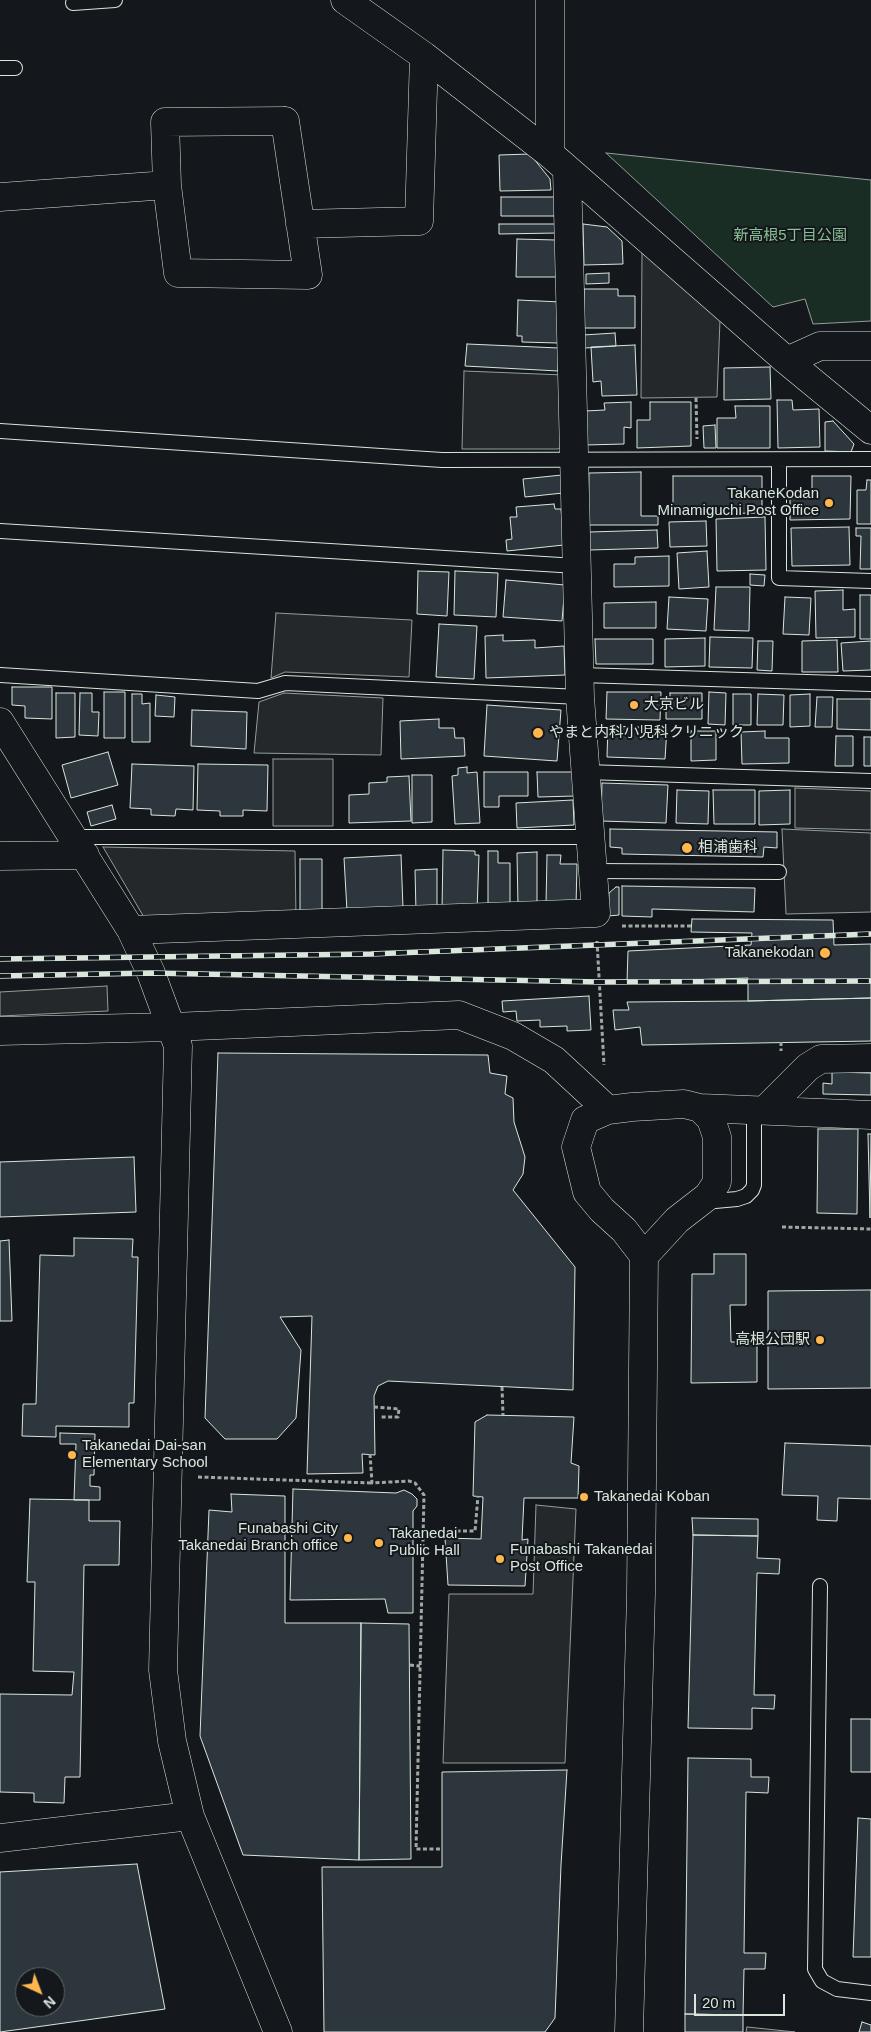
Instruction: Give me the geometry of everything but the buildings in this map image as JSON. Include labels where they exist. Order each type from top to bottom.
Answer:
[{"type":"street","points":[[345,0],[424,56],[559,162],[787,362],[871,430]]},
{"type":"street","points":[[131,930],[596,920],[585,772],[575,458],[550,0]]},
{"type":"street","points":[[300,224],[419,221],[424,56]]},
{"type":"street","points":[[284,121],[300,224],[308,275],[178,273],[167,185],[165,122],[284,121]]},
{"type":"street","points":[[0,197],[167,185]]},
{"type":"street","points":[[787,362],[820,346],[871,346]]},
{"type":"street","points":[[0,722],[80,846],[131,930],[172,1027],[178,1046],[163,1670],[172,1741],[190,1816],[278,2032]]},
{"type":"street","points":[[0,856],[80,846]]},
{"type":"street","points":[[0,1031],[172,1027],[459,1015],[513,1036],[554,1060],[573,1080],[596,1115]]},
{"type":"street","points":[[760,1110],[808,1067],[821,1059],[871,1058]]},
{"type":"street","points":[[629,2032],[641,1594],[644,1256],[624,1230],[602,1210],[587,1192],[576,1147],[596,1115],[632,1107],[684,1104],[700,1108],[871,1115]]},
{"type":"street","points":[[644,1256],[677,1220],[708,1196],[717,1182],[717,1137],[711,1119],[700,1108]]},
{"type":"street","points":[[624,1230],[650,1228],[677,1220]]},
{"type":"street","points":[[0,1838],[190,1816]]},
{"type":"lane","points":[[73,3],[115,0]]},
{"type":"lane","points":[[0,68],[15,68]]},
{"type":"lane","points":[[0,431],[442,460],[575,458],[871,459]]},
{"type":"lane","points":[[779,460],[780,578],[871,581]]},
{"type":"lane","points":[[0,530],[577,566]]},
{"type":"lane","points":[[0,675],[258,691],[285,684],[581,686],[871,684]]},
{"type":"lane","points":[[585,772],[871,782]]},
{"type":"lane","points":[[80,846],[590,837]]},
{"type":"lane","points":[[593,871],[778,872]]},
{"type":"lane","points":[[699,1203],[737,1199],[746,1196],[752,1190],[760,1110]]},
{"type":"lane","points":[[820,1586],[815,1969],[822,1981],[838,1989],[871,1994]]},
{"type":"path","points":[[696,398],[697,459]]},
{"type":"path","points":[[604,1070],[596,920],[691,926]]},
{"type":"path","points":[[782,1227],[871,1230]]},
{"type":"path","points":[[502,1386],[503,1415]]},
{"type":"path","points":[[374,1408],[399,1409],[398,1417],[380,1417]]},
{"type":"path","points":[[370,1454],[372,1483]]},
{"type":"path","points":[[191,1477],[415,1483],[424,1495],[416,1849],[442,1849]]},
{"type":"path","points":[[424,1531],[475,1531],[478,1496]]},
{"type":"path","points":[[410,1665],[420,1666]]},
{"type":"green space","name":"新高根5丁目公園","points":[[606,153],[871,180],[871,321],[813,324],[805,299],[773,307]]},
{"type":"shaded area","points":[[642,252],[720,320],[717,397],[641,398]]},
{"type":"shaded area","points":[[464,371],[564,375],[567,443],[558,449],[462,449]]},
{"type":"shaded area","points":[[276,613],[412,620],[409,677],[285,672],[271,678]]},
{"type":"shaded area","points":[[284,693],[383,698],[381,755],[254,753],[259,702]]},
{"type":"shaded area","points":[[273,759],[333,759],[333,826],[273,826]]},
{"type":"shaded area","points":[[795,788],[871,791],[871,830],[795,828]]},
{"type":"shaded area","points":[[782,829],[871,833],[871,912],[786,914]]},
{"type":"shaded area","points":[[103,847],[295,851],[296,918],[145,919]]},
{"type":"shaded area","points":[[107,986],[108,1011],[0,1016],[0,992]]},
{"type":"shaded area","points":[[536,1505],[576,1509],[565,1763],[443,1763],[449,1594],[533,1594]]},
{"type":"shaded area","points":[[747,2027],[795,2032],[746,2032]]},
{"type":"railway","points":[[0,959],[371,954],[871,934]]},
{"type":"railway","points":[[0,976],[151,973],[599,982],[871,981]]},
{"type":"place","name":"TakaneKodan Minamiguchi Post Office","points":[[829,503]]},
{"type":"place","name":"大京ビル","points":[[634,705]]},
{"type":"place","name":"やまと内科小児科クリニック","points":[[538,733]]},
{"type":"place","name":"相浦歯科","points":[[687,848]]},
{"type":"place","name":"Takanekodan","points":[[825,953]]},
{"type":"place","name":"高根公団駅","points":[[820,1340]]},
{"type":"place","name":"Takanedai Dai-san Elementary School","points":[[72,1455]]},
{"type":"place","name":"Takanedai Koban","points":[[584,1497]]},
{"type":"place","name":"Funabashi City Takanedai Branch office","points":[[348,1538]]},
{"type":"place","name":"Takanedai Public Hall","points":[[379,1543]]},
{"type":"place","name":"Funabashi Takanedai Post Office","points":[[500,1559]]}]
